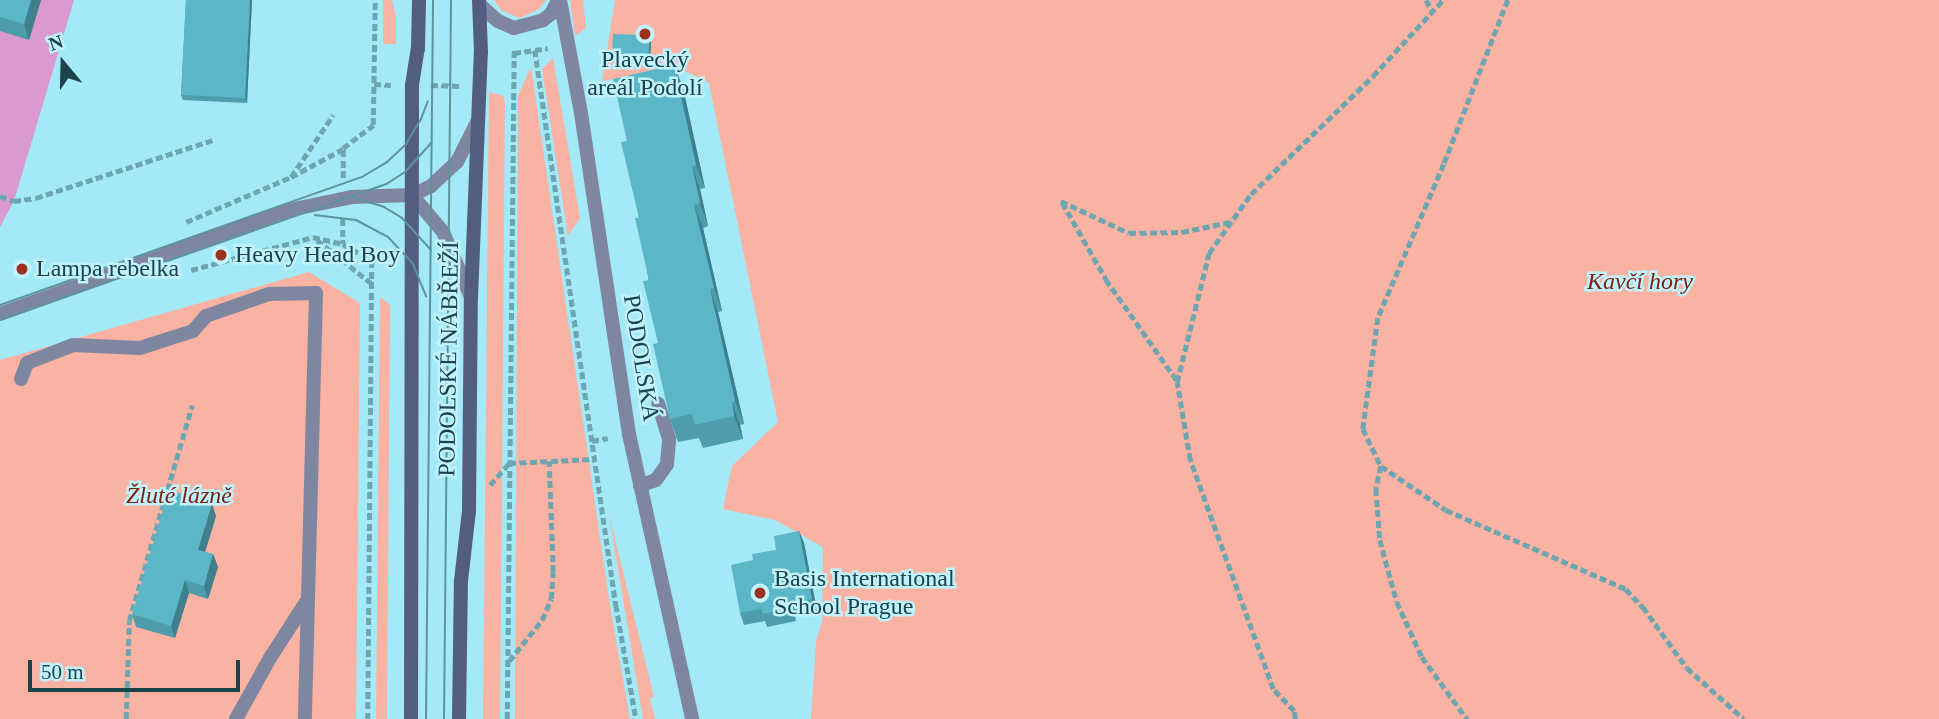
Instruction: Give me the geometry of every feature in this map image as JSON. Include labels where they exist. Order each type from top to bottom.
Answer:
[{"type":"main road","name":"PODOLSKÉ NÁBŘEŽÍ","points":[[411,719],[412,85],[418,49],[419,0]]},
{"type":"main road","name":"PODOLSKÉ NÁBŘEŽÍ","points":[[459,719],[461,581],[469,510],[471,298],[479,86],[479,2]]},
{"type":"street","points":[[479,2],[498,21],[514,28],[543,20],[559,0]]},
{"type":"street","name":"PODOLSKÁ","points":[[559,0],[581,113],[629,434],[692,719]]},
{"type":"street","points":[[0,314],[318,202],[352,197],[412,195],[431,186],[457,162],[477,122]]},
{"type":"street","points":[[412,195],[443,232],[471,298]]},
{"type":"street","points":[[22,379],[27,363],[73,345],[140,348],[193,331],[206,316],[268,294],[316,293],[305,719]]},
{"type":"street","points":[[640,486],[656,480],[667,464],[669,439],[658,404]]},
{"type":"street","points":[[236,719],[270,658],[309,598]]},
{"type":"path","points":[[373,125],[375,0]]},
{"type":"path","points":[[1426,0],[1433,11]]},
{"type":"path","points":[[1296,719],[1294,711],[1273,689],[1190,460],[1177,382],[1209,253],[1251,194],[1373,76],[1443,0]]},
{"type":"path","points":[[1508,0],[1444,164],[1378,318],[1363,429],[1381,466],[1446,510],[1626,589],[1643,607],[1687,668],[1744,719]]},
{"type":"path","points":[[507,719],[514,38]]},
{"type":"path","points":[[514,53],[551,48]]},
{"type":"path","points":[[535,50],[594,459],[636,719]]},
{"type":"path","points":[[374,85],[513,88]]},
{"type":"path","points":[[290,177],[333,115]]},
{"type":"path","points":[[0,196],[14,201],[36,198],[215,139]]},
{"type":"path","points":[[178,225],[290,177],[344,148]]},
{"type":"path","points":[[1177,382],[1107,282],[1061,201],[1129,233],[1182,232],[1231,222]]},
{"type":"path","points":[[313,237],[372,284]]},
{"type":"path","points":[[181,273],[313,237],[343,244]]},
{"type":"path","points":[[369,719],[372,261]]},
{"type":"path","points":[[125,719],[129,621],[192,405]]},
{"type":"path","points":[[509,463],[594,459]]},
{"type":"path","points":[[508,662],[542,620],[551,599],[553,572],[549,461]]},
{"type":"path","points":[[1381,466],[1376,489],[1380,540],[1396,602],[1422,657],[1466,719]]},
{"type":"green space","points":[[383,0],[392,0],[396,17],[396,44],[383,44]]},
{"type":"green space","points":[[494,0],[546,0],[539,9],[520,18],[502,11]]},
{"type":"green space","points":[[570,0],[583,0],[586,28],[575,36]]},
{"type":"green space","name":"Kavčí hory","points":[[615,0],[1939,0],[1939,719],[811,719],[816,641],[822,621],[823,547],[775,520],[723,509],[732,466],[778,422],[709,83],[679,68],[602,81]]},
{"type":"green space","points":[[553,58],[580,218],[568,236],[542,69]]},
{"type":"green space","points":[[531,67],[610,606],[630,719],[515,719],[518,96]]},
{"type":"green space","points":[[489,92],[504,96],[505,103],[500,719],[483,719]]},
{"type":"green space","name":"Žluté lázně","points":[[309,272],[360,303],[356,719],[0,719],[0,360]]},
{"type":"green space","points":[[380,297],[390,305],[387,719],[376,719]]},
{"type":"green space","points":[[609,515],[654,697],[650,698],[655,719],[643,719]]},
{"type":"shaded area","points":[[0,0],[74,0],[14,201],[0,227]]},
{"type":"building","points":[[0,0],[31,0],[24,24],[0,17]]},
{"type":"building","points":[[186,0],[250,0],[245,98],[181,95]]},
{"type":"building","points":[[613,34],[650,35],[648,58],[612,58]]},
{"type":"building","points":[[674,65],[696,165],[692,166],[700,203],[694,205],[714,288],[710,289],[735,401],[732,402],[734,416],[695,425],[692,414],[670,419],[653,344],[658,343],[643,281],[649,280],[635,218],[639,218],[621,142],[627,141],[613,79]]},
{"type":"building","points":[[169,490],[212,503],[198,550],[213,554],[204,586],[185,580],[171,626],[132,614]]},
{"type":"building","points":[[799,531],[812,599],[790,603],[791,609],[763,614],[761,609],[740,613],[731,565],[753,560],[752,554],[776,550],[774,536]]},
{"type":"tram line","points":[[426,719],[433,0]]},
{"type":"tram line","points":[[444,719],[451,0]]},
{"type":"tram line","points":[[0,305],[362,177],[387,162],[406,144],[428,101]]},
{"type":"tram line","points":[[0,320],[388,183],[405,172],[432,142]]},
{"type":"tram line","points":[[352,197],[384,207],[402,218],[431,250]]},
{"type":"tram line","points":[[315,215],[356,220],[388,237],[413,264],[426,297]]},
{"type":"place","name":"Plavecký areál Podolí","points":[[645,34]]},
{"type":"place","name":"Heavy Head Boy","points":[[221,255]]},
{"type":"place","name":"Lampa rebelka","points":[[22,269]]},
{"type":"place","name":"Basis International School Prague","points":[[760,593]]}]
